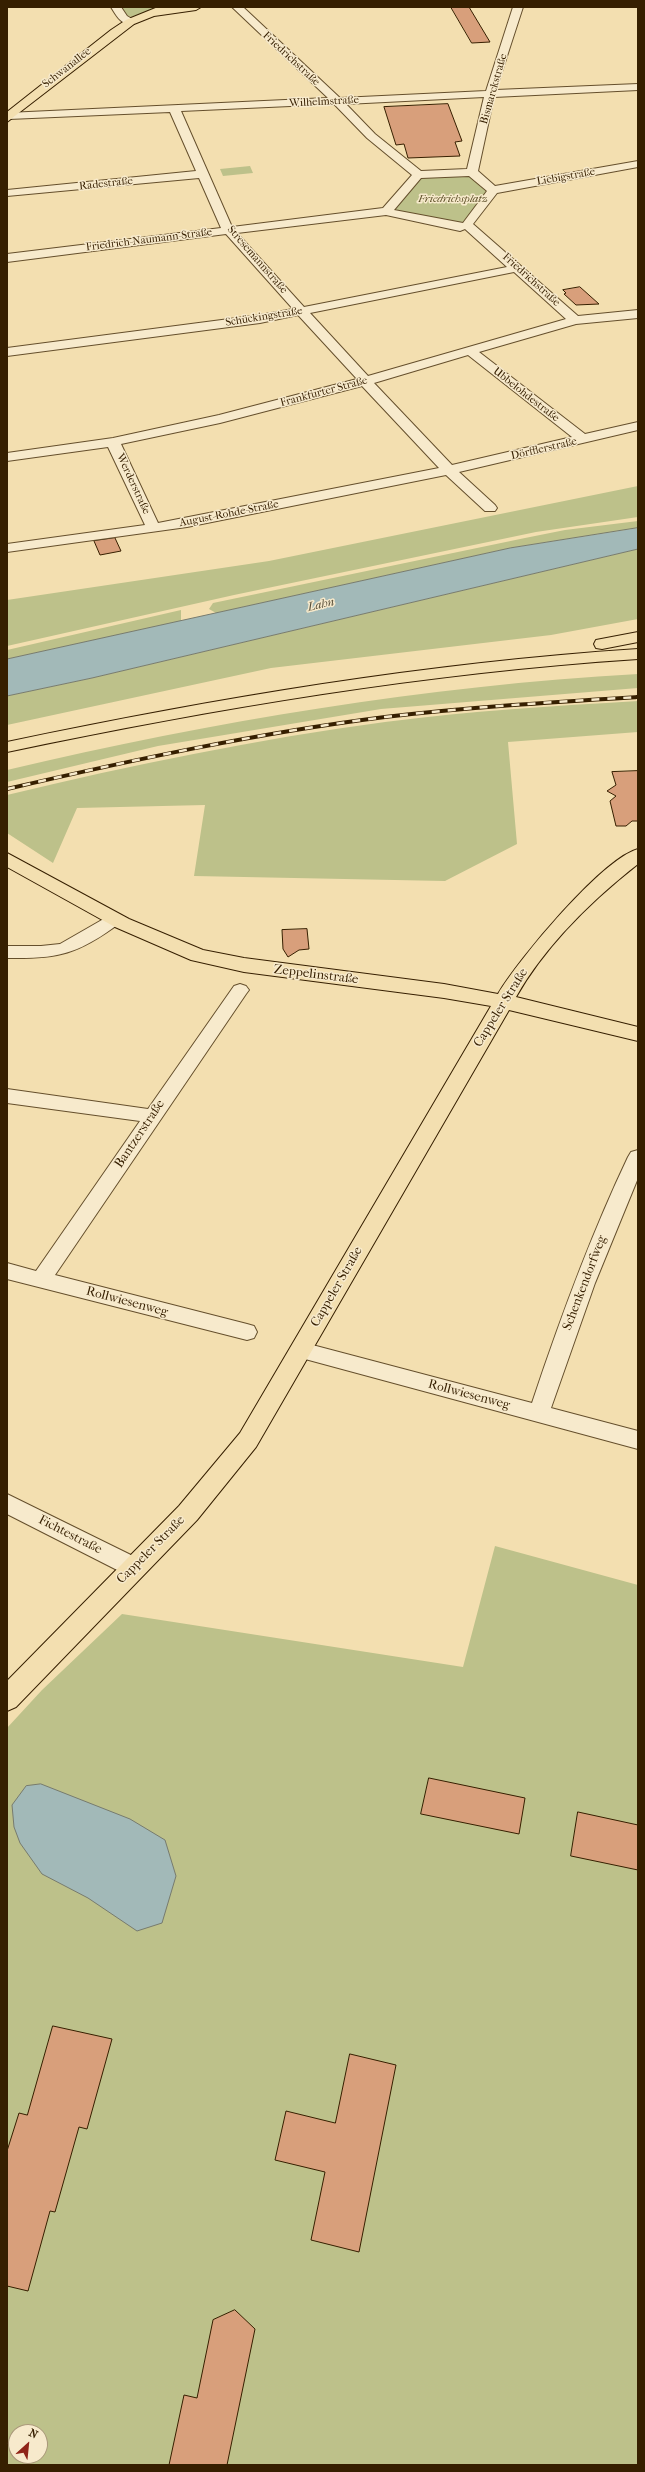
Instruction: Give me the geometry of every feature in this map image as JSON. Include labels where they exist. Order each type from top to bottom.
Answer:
[{"type":"main road","points":[[149,14],[168,7]]},
{"type":"main road","points":[[149,14],[191,7]]},
{"type":"main road","name":"Schwanallee","points":[[8,117],[82,56],[130,22],[149,14]]},
{"type":"main road","points":[[503,664],[638,637]]},
{"type":"main road","points":[[7,748],[167,713],[387,677],[503,664],[638,654]]},
{"type":"main road","points":[[7,761],[169,727],[315,702],[471,682],[638,667]]},
{"type":"main road","name":"Cappeler Straße","points":[[7,1699],[133,1567],[188,1513],[248,1440],[517,978],[567,916],[607,879],[638,855]]},
{"type":"main road","name":"Zeppelinstraße","points":[[7,859],[114,919],[180,948],[226,962],[444,991],[502,1002],[638,1034]]},
{"type":"street","points":[[116,7],[123,18],[130,22]]},
{"type":"street","name":"Friedrichstraße","points":[[236,7],[337,101],[371,136],[418,175]]},
{"type":"street","name":"Bismarckstraße","points":[[472,172],[490,95],[518,7]]},
{"type":"street","name":"Wilhelmstraße","points":[[8,117],[638,87]]},
{"type":"street","name":"Stresemannstraße","points":[[175,110],[228,230],[365,381],[449,470],[490,508]]},
{"type":"street","name":"Liebigstraße","points":[[493,190],[638,164]]},
{"type":"street","points":[[472,172],[493,190],[467,225],[460,227],[397,215],[387,211],[418,175],[472,172]]},
{"type":"street","name":"Radestraße","points":[[7,193],[204,174]]},
{"type":"street","name":"Friedrich-Naumann-Straße","points":[[7,258],[387,211]]},
{"type":"street","name":"Friedrichstraße","points":[[467,225],[518,268],[575,320]]},
{"type":"street","name":"Schückingstraße","points":[[7,352],[260,319],[518,268]]},
{"type":"street","name":"Frankfurter Straße","points":[[7,457],[113,442],[220,419],[365,381],[575,320],[638,314]]},
{"type":"street","name":"Ubbelohdestraße","points":[[469,350],[584,440]]},
{"type":"street","name":"Dörfflerstraße","points":[[449,470],[584,440],[638,426]]},
{"type":"street","name":"Werderstraße","points":[[113,442],[153,526]]},
{"type":"street","name":"August-Rohde-Straße","points":[[7,548],[153,526],[187,523],[449,470]]},
{"type":"street","points":[[7,952],[37,953],[62,951],[88,938],[114,919]]},
{"type":"street","name":"Bantzerstraße","points":[[41,1279],[240,990]]},
{"type":"street","points":[[7,1096],[152,1116]]},
{"type":"street","name":"Schenkendorfweg","points":[[539,1413],[573,1312],[616,1202],[638,1157]]},
{"type":"street","name":"Rollwiesenweg","points":[[7,1271],[247,1332]]},
{"type":"street","name":"Rollwiesenweg","points":[[300,1350],[638,1440]]},
{"type":"street","name":"Fichtestraße","points":[[7,1503],[133,1567]]},
{"type":"green space","points":[[122,7],[159,7],[131,17],[126,15]]},
{"type":"green space","points":[[250,166],[253,173],[223,176],[220,169]]},
{"type":"green space","name":"Friedrichsplatz","points":[[471,172],[491,190],[465,225],[389,212],[420,176]]},
{"type":"green space","points":[[638,486],[638,517],[536,532],[234,595],[7,646],[7,600],[269,561]]},
{"type":"green space","points":[[638,521],[638,528],[510,548],[216,613],[209,609],[213,603],[525,538],[565,530]]},
{"type":"green space","points":[[638,549],[638,619],[551,635],[271,668],[7,725],[7,696],[92,678]]},
{"type":"green space","points":[[181,610],[181,621],[7,659],[7,650]]},
{"type":"green space","points":[[638,674],[638,688],[381,709],[158,746],[7,782],[7,770],[85,752],[241,721],[320,708],[479,687]]},
{"type":"green space","points":[[638,701],[638,732],[508,742],[517,844],[445,881],[194,876],[205,805],[77,808],[53,863],[7,833],[7,795],[148,763],[290,736],[385,722],[480,712]]},
{"type":"green space","points":[[495,1546],[638,1585],[638,2465],[7,2465],[7,1728],[42,1690],[122,1614],[463,1667]]},
{"type":"water","name":"Lahn","points":[[638,528],[638,549],[92,678],[7,696],[7,659],[510,548]]},
{"type":"water","points":[[41,1784],[130,1819],[165,1840],[176,1876],[162,1923],[137,1931],[88,1898],[42,1874],[20,1843],[14,1827],[12,1805],[26,1786]]},
{"type":"building","points":[[451,7],[469,7],[490,42],[472,43]]},
{"type":"building","points":[[448,104],[462,141],[455,142],[460,156],[408,158],[404,144],[396,145],[384,107]]},
{"type":"building","points":[[580,287],[599,304],[576,305],[564,294],[566,293],[563,290]]},
{"type":"building","points":[[115,538],[121,551],[100,555],[94,541]]},
{"type":"building","points":[[638,771],[638,821],[632,821],[626,826],[616,826],[610,801],[616,796],[607,791],[616,785],[612,772]]},
{"type":"building","points":[[307,929],[309,949],[299,950],[288,957],[283,949],[282,930]]},
{"type":"building","points":[[429,1778],[525,1798],[519,1834],[421,1814]]},
{"type":"building","points":[[578,1812],[638,1825],[638,1870],[571,1856]]},
{"type":"building","points":[[53,2026],[112,2039],[87,2129],[79,2127],[55,2212],[50,2211],[28,2291],[7,2286],[7,2151],[19,2113],[27,2115]]},
{"type":"building","points":[[350,2054],[396,2065],[359,2252],[311,2240],[325,2172],[275,2160],[286,2111],[335,2123]]},
{"type":"building","points":[[235,2310],[255,2329],[227,2465],[169,2465],[184,2395],[197,2398],[213,2320]]},
{"type":"railway","points":[[7,789],[195,748],[337,723],[448,710],[638,697]]}]
